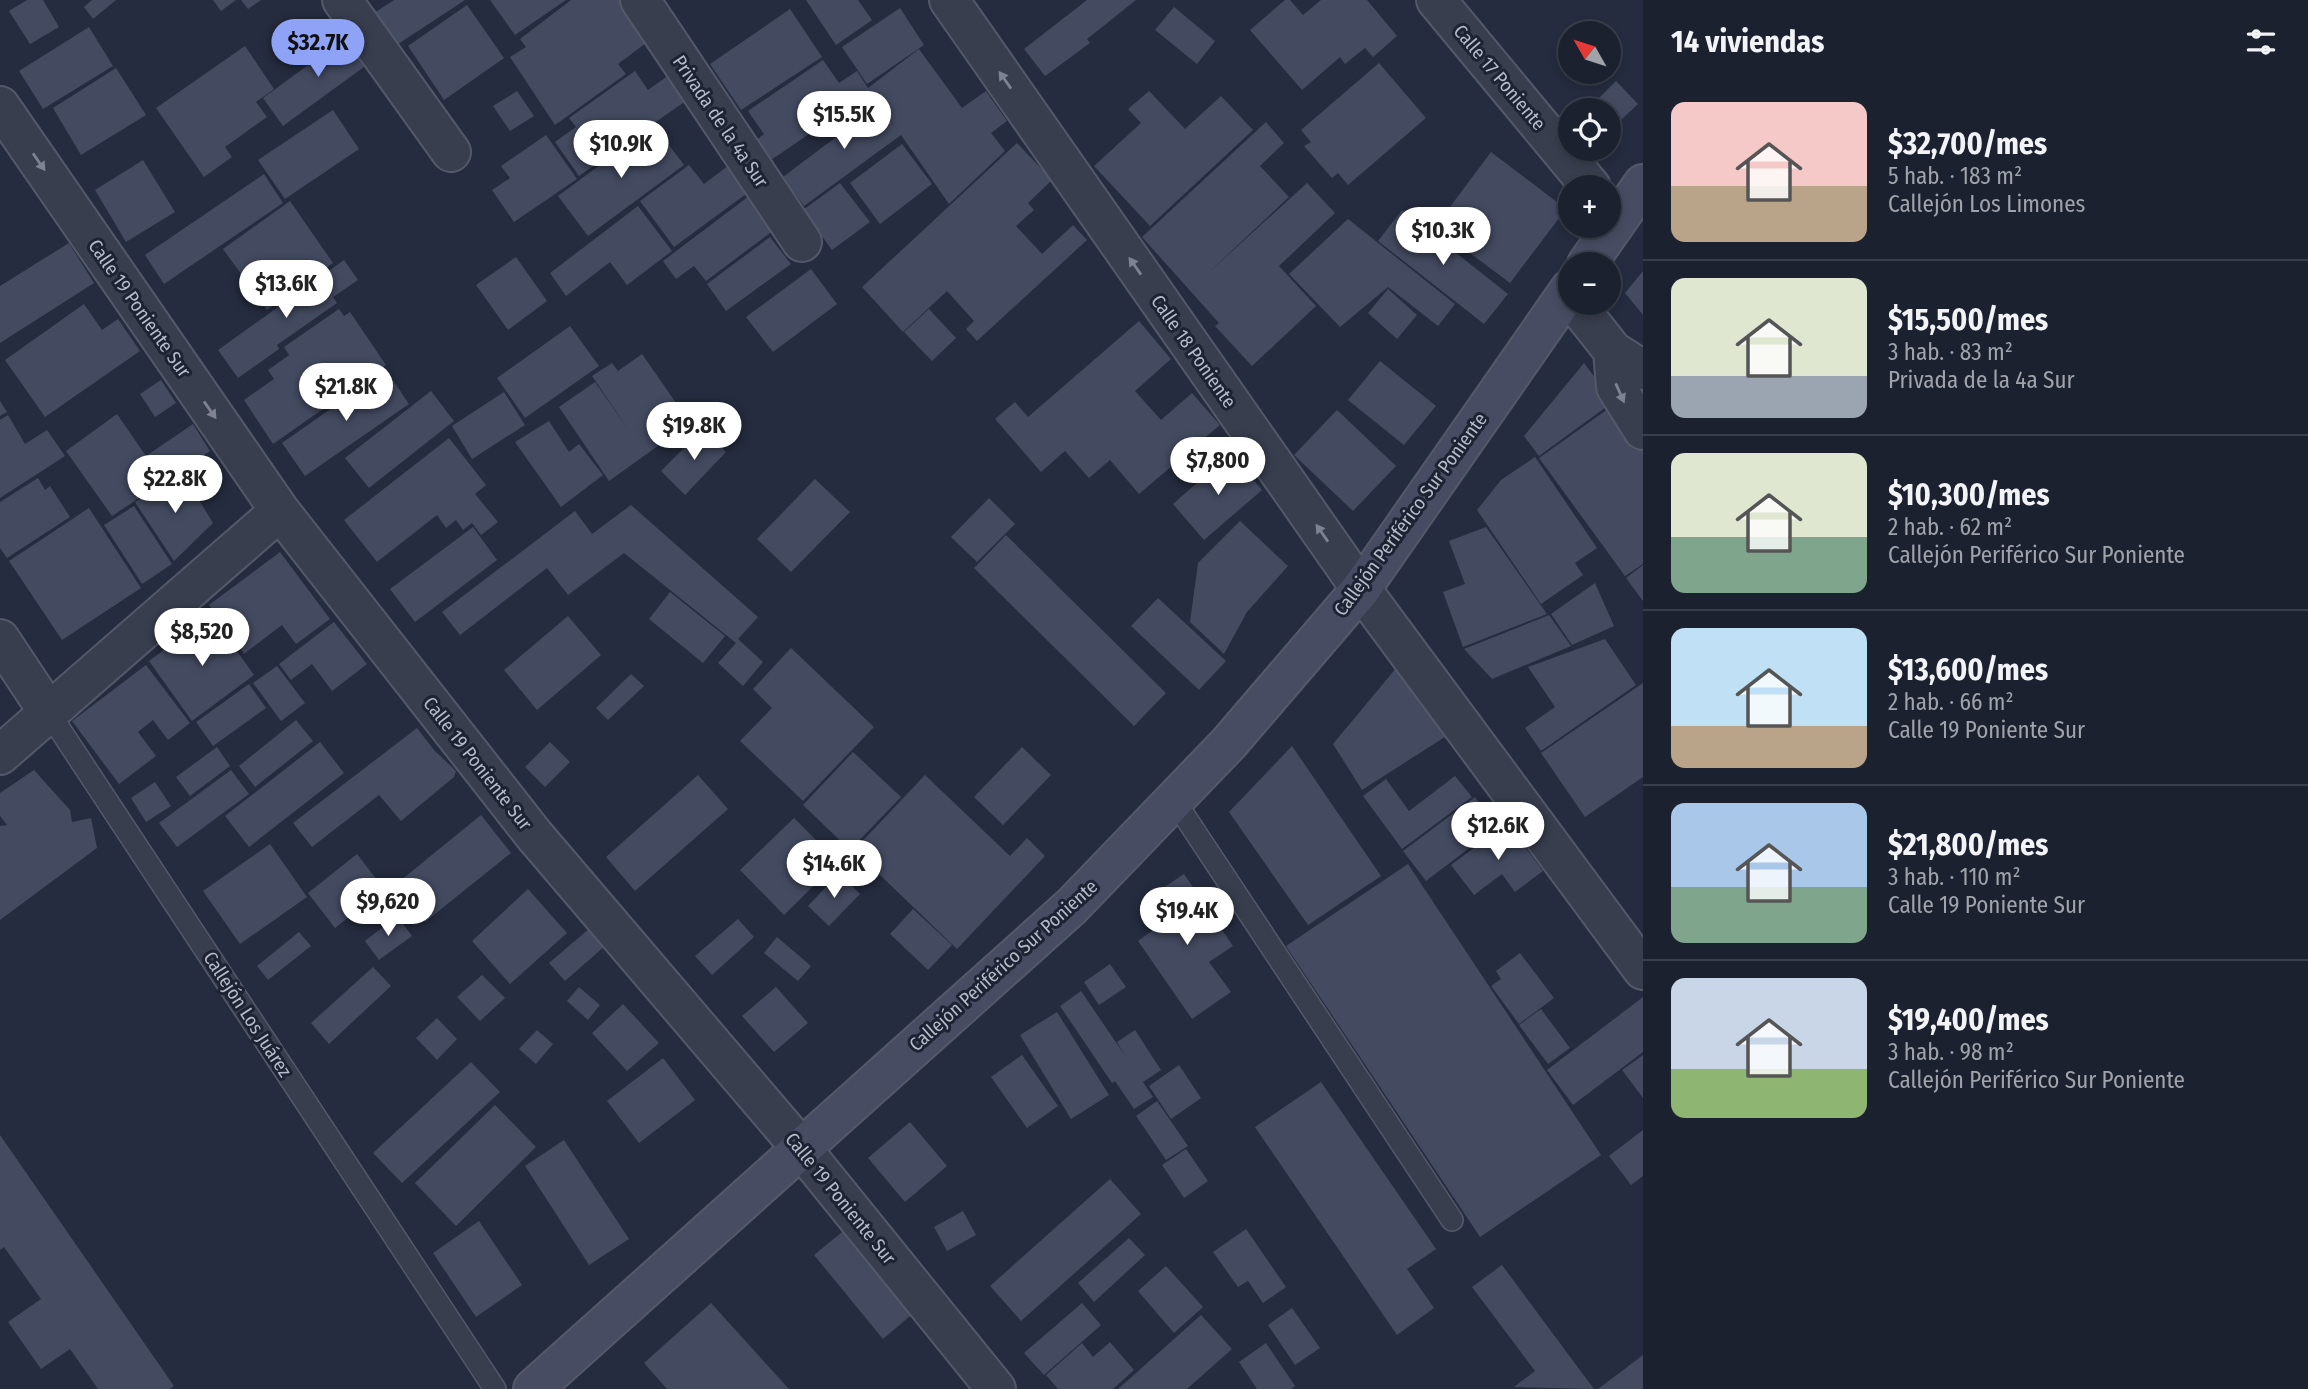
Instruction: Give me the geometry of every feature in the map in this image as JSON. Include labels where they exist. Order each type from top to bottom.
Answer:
[{"type":"main road","name":"Callejón Periférico Sur Poniente","points":[[1621,206],[1643,184]]},
{"type":"main road","name":"Callejón Periférico Sur Poniente","points":[[533,1389],[1072,906],[1229,743],[1361,589],[1558,312]]},
{"type":"street","points":[[342,0],[451,152]]},
{"type":"street","name":"Privada de la 4a Sur","points":[[640,0],[802,242]]},
{"type":"street","name":"Calle 18 Poniente","points":[[949,0],[1361,589],[1643,970]]},
{"type":"street","name":"Calle 17 Poniente","points":[[1436,0],[1581,175]]},
{"type":"street","name":"Calle 19 Poniente Sur","points":[[0,106],[280,511],[534,835],[801,1148],[996,1389]]},
{"type":"street","points":[[1594,315],[1628,360],[1616,387],[1643,430]]},
{"type":"street","points":[[0,755],[280,511]]},
{"type":"street","name":"Callejón Los Juárez","points":[[0,639],[49,713]]},
{"type":"lane","name":"Callejón Los Juárez","points":[[49,713],[495,1389]]},
{"type":"lane","points":[[1174,800],[1452,1220]]},
{"type":"building","points":[[27,0],[43,0],[59,27],[30,44],[9,11]]},
{"type":"building","points":[[92,0],[116,0],[93,19],[84,7]]},
{"type":"building","points":[[213,0],[236,0],[221,11]]},
{"type":"building","points":[[241,0],[261,0],[248,9]]},
{"type":"building","points":[[394,0],[465,0],[392,48],[371,15]]},
{"type":"building","points":[[490,0],[566,0],[515,35]]},
{"type":"building","points":[[571,0],[619,0],[650,40],[618,64],[626,74],[555,125],[510,57],[526,47],[520,39]]},
{"type":"building","points":[[806,0],[858,0],[872,20],[836,45]]},
{"type":"building","points":[[1087,0],[1136,0],[1087,39],[1090,43],[1045,76],[1024,49]]},
{"type":"building","points":[[1285,0],[1290,0],[1303,15],[1321,0],[1367,0],[1397,36],[1373,57],[1365,48],[1345,64],[1340,57],[1302,90],[1250,30]]},
{"type":"building","points":[[467,5],[504,58],[444,100],[408,46]]},
{"type":"building","points":[[1174,7],[1215,41],[1197,64],[1155,30]]},
{"type":"building","points":[[900,8],[924,45],[867,84],[842,47]]},
{"type":"building","points":[[790,9],[822,57],[741,110],[710,64]]},
{"type":"building","points":[[89,27],[113,66],[43,109],[19,71]]},
{"type":"building","points":[[352,33],[372,61],[283,126],[263,98]]},
{"type":"building","points":[[245,46],[274,89],[256,102],[267,117],[225,147],[232,157],[204,177],[156,108]]},
{"type":"building","points":[[919,49],[962,108],[986,91],[1007,121],[991,133],[1005,151],[949,204],[871,92],[768,162],[754,142],[764,134],[748,111],[823,60],[839,83],[857,71],[868,88]]},
{"type":"building","points":[[1379,63],[1426,118],[1348,185],[1338,173],[1332,178],[1304,146],[1311,142],[1301,130]]},
{"type":"building","points":[[116,68],[146,115],[81,155],[53,108]]},
{"type":"building","points":[[635,71],[648,90],[672,73],[690,98],[579,176],[555,142],[576,127],[569,118]]},
{"type":"building","points":[[1613,84],[1619,84],[1638,104],[1621,120],[1621,98],[1599,98]]},
{"type":"building","points":[[517,91],[534,116],[510,131],[493,106]]},
{"type":"building","points":[[1149,91],[1185,129],[1221,96],[1253,130],[1150,226],[1094,166],[1141,123],[1128,109]]},
{"type":"building","points":[[872,95],[901,135],[804,206],[783,177],[852,125],[844,115]]},
{"type":"building","points":[[333,110],[359,149],[285,199],[258,160]]},
{"type":"building","points":[[1266,122],[1284,143],[1260,166],[1289,197],[1207,274],[1307,183],[1335,213],[1279,266],[1316,306],[1252,366],[1215,326],[1219,323],[1142,237]]},
{"type":"building","points":[[654,125],[684,165],[588,236],[558,196]]},
{"type":"building","points":[[546,135],[577,179],[514,222],[492,190],[510,178],[501,166]]},
{"type":"building","points":[[1017,143],[1052,180],[1028,203],[1034,210],[1016,226],[1042,254],[1073,225],[1087,240],[977,341],[966,329],[974,321],[947,291],[903,332],[862,287]]},
{"type":"building","points":[[902,144],[932,184],[880,224],[850,183]]},
{"type":"building","points":[[1491,152],[1558,203],[1558,220],[1510,283],[1435,227]]},
{"type":"building","points":[[737,159],[757,186],[674,247],[640,201],[689,165],[704,184]]},
{"type":"building","points":[[143,160],[175,212],[126,242],[95,190]]},
{"type":"building","points":[[264,174],[283,203],[164,284],[145,255]]},
{"type":"building","points":[[840,183],[870,222],[832,250],[803,210]]},
{"type":"building","points":[[753,193],[778,227],[706,281],[694,266],[676,279],[663,261]]},
{"type":"building","points":[[290,201],[333,263],[267,310],[223,249]]},
{"type":"building","points":[[638,206],[672,251],[627,285],[610,262],[566,296],[550,273]]},
{"type":"building","points":[[1402,210],[1508,294],[1484,324],[1378,241]]},
{"type":"building","points":[[1348,219],[1455,304],[1438,326],[1388,287],[1340,327],[1289,274]]},
{"type":"building","points":[[770,237],[791,264],[726,311],[707,284]]},
{"type":"building","points":[[69,243],[94,283],[0,343],[0,286]]},
{"type":"building","points":[[516,257],[547,301],[508,330],[476,285]]},
{"type":"building","points":[[344,260],[358,280],[333,297],[337,303],[277,345],[279,349],[238,378],[218,350]]},
{"type":"building","points":[[811,269],[837,304],[773,352],[746,317]]},
{"type":"building","points":[[1643,271],[1643,315],[1625,293]]},
{"type":"building","points":[[1388,289],[1417,315],[1397,339],[1368,313]]},
{"type":"building","points":[[84,304],[102,330],[118,319],[140,351],[45,417],[5,360]]},
{"type":"building","points":[[339,309],[344,316],[350,312],[386,365],[273,444],[244,400],[274,379],[268,370],[289,355],[284,347]]},
{"type":"building","points":[[929,309],[956,338],[932,361],[904,332]]},
{"type":"building","points":[[1139,321],[1171,359],[1135,391],[1161,420],[1192,393],[1220,425],[1139,494],[1110,460],[1089,478],[1065,451],[1041,472],[995,419],[1015,402],[1028,417]]},
{"type":"building","points":[[570,326],[599,366],[525,418],[497,378]]},
{"type":"building","points":[[642,354],[690,423],[609,481],[559,407],[595,382],[630,432],[592,376],[612,363],[618,371]]},
{"type":"building","points":[[1380,361],[1436,406],[1404,445],[1348,400]]},
{"type":"building","points":[[1584,363],[1613,402],[1539,456],[1524,436]]},
{"type":"building","points":[[386,370],[409,404],[305,476],[282,443]]},
{"type":"building","points":[[161,380],[176,403],[155,417],[140,394]]},
{"type":"building","points":[[431,391],[454,421],[369,488],[345,458]]},
{"type":"building","points":[[504,392],[525,425],[472,459],[452,426]]},
{"type":"building","points":[[0,401],[7,412],[0,416]]},
{"type":"building","points":[[1615,404],[1643,444],[1643,564],[1625,576],[1539,458]]},
{"type":"building","points":[[1337,410],[1396,466],[1353,511],[1294,455]]},
{"type":"building","points":[[117,414],[146,456],[193,424],[210,451],[112,516],[66,451]]},
{"type":"building","points":[[8,415],[25,444],[47,430],[65,456],[0,498],[0,420]]},
{"type":"building","points":[[549,421],[569,452],[579,444],[603,475],[561,507],[515,442]]},
{"type":"building","points":[[703,429],[726,452],[685,495],[661,471]]},
{"type":"building","points":[[449,438],[486,485],[475,494],[498,522],[481,535],[472,523],[463,530],[456,520],[446,528],[437,515],[377,562],[344,520]]},
{"type":"building","points":[[1231,453],[1262,490],[1204,540],[1173,504]]},
{"type":"building","points":[[1535,457],[1597,548],[1575,563],[1583,575],[1541,604],[1477,510],[1501,480]]},
{"type":"building","points":[[182,472],[213,523],[174,561],[135,502]]},
{"type":"building","points":[[38,478],[45,490],[50,486],[70,517],[7,558],[0,548],[0,502]]},
{"type":"building","points":[[815,479],[850,512],[791,572],[757,539]]},
{"type":"building","points":[[989,498],[1015,524],[977,562],[951,537]]},
{"type":"building","points":[[631,505],[758,617],[738,639],[763,662],[743,686],[718,663],[736,643],[624,553],[568,595],[547,568],[460,635],[442,612],[575,511],[592,534]]},
{"type":"building","points":[[134,506],[172,564],[142,584],[104,525]]},
{"type":"building","points":[[89,508],[141,588],[62,640],[9,561]]},
{"type":"building","points":[[1240,521],[1288,566],[1247,612],[1224,654],[1190,622],[1198,563]]},
{"type":"building","points":[[473,527],[497,560],[415,622],[390,589]]},
{"type":"building","points":[[1486,527],[1547,614],[1463,647],[1443,592],[1465,584],[1449,541]]},
{"type":"building","points":[[1006,535],[1166,693],[1134,726],[974,568]]},
{"type":"building","points":[[280,552],[330,619],[296,644],[282,625],[244,654],[209,605]]},
{"type":"building","points":[[1643,565],[1643,601],[1626,578]]},
{"type":"building","points":[[1595,583],[1614,626],[1572,645],[1551,614]]},
{"type":"building","points":[[670,592],[725,636],[703,663],[649,619]]},
{"type":"building","points":[[1158,598],[1226,661],[1199,690],[1131,626]]},
{"type":"building","points":[[211,615],[254,675],[192,721],[149,661]]},
{"type":"building","points":[[1549,615],[1571,646],[1492,679],[1464,649]]},
{"type":"building","points":[[568,616],[601,655],[537,710],[504,670]]},
{"type":"building","points":[[334,622],[367,664],[332,691],[312,664],[291,680],[279,664]]},
{"type":"building","points":[[1605,639],[1636,685],[1541,751],[1525,728],[1555,707],[1528,667]]},
{"type":"building","points":[[791,648],[874,727],[803,801],[740,741],[772,708],[753,689]]},
{"type":"building","points":[[146,665],[190,723],[168,740],[153,720],[138,732],[156,756],[119,784],[72,721]]},
{"type":"building","points":[[277,666],[305,703],[281,721],[253,683]]},
{"type":"building","points":[[1397,667],[1451,733],[1362,790],[1333,744]]},
{"type":"building","points":[[631,674],[644,686],[608,720],[596,708]]},
{"type":"building","points":[[1643,683],[1643,777],[1585,817],[1541,753]]},
{"type":"building","points":[[249,684],[266,708],[213,746],[196,722]]},
{"type":"building","points":[[296,720],[313,741],[255,787],[239,766]]},
{"type":"building","points":[[417,728],[434,750],[456,771],[454,777],[401,821],[379,795],[312,847],[293,823]]},
{"type":"building","points":[[320,742],[344,773],[249,847],[225,816]]},
{"type":"building","points":[[550,742],[570,762],[545,787],[525,767]]},
{"type":"building","points":[[1292,746],[1381,876],[1308,925],[1229,812]]},
{"type":"building","points":[[217,747],[230,766],[190,796],[176,777]]},
{"type":"building","points":[[1022,747],[1051,775],[1003,825],[974,797]]},
{"type":"building","points":[[853,752],[901,797],[850,850],[803,805]]},
{"type":"building","points":[[34,770],[70,810],[72,822],[91,818],[97,848],[0,920],[0,826],[7,825],[0,816],[0,793]]},
{"type":"building","points":[[231,770],[249,794],[177,847],[159,823]]},
{"type":"building","points":[[698,775],[728,809],[635,891],[606,857]]},
{"type":"building","points":[[925,775],[1010,856],[1027,838],[1045,856],[957,949],[854,850]]},
{"type":"building","points":[[1455,776],[1472,797],[1402,849],[1363,796],[1386,779],[1409,811]]},
{"type":"building","points":[[155,782],[171,806],[146,822],[131,798]]},
{"type":"building","points":[[1475,797],[1497,827],[1426,881],[1403,851]]},
{"type":"building","points":[[481,815],[511,853],[425,922],[395,885]]},
{"type":"building","points":[[794,818],[838,862],[784,915],[740,870]]},
{"type":"building","points":[[1507,823],[1543,871],[1515,892],[1502,874],[1474,895],[1451,865]]},
{"type":"building","points":[[270,844],[307,897],[240,944],[203,891]]},
{"type":"building","points":[[357,854],[384,889],[335,928],[308,893]]},
{"type":"building","points":[[1408,864],[1601,1155],[1480,1237],[1286,946]]},
{"type":"building","points":[[839,873],[860,894],[829,926],[808,906]]},
{"type":"building","points":[[1184,874],[1233,946],[1209,962],[1231,992],[1192,1019],[1138,941],[1164,922],[1148,898]]},
{"type":"building","points":[[528,889],[567,933],[510,984],[472,941]]},
{"type":"building","points":[[913,909],[952,945],[928,970],[890,934]]},
{"type":"building","points":[[397,916],[412,936],[379,960],[365,941]]},
{"type":"building","points":[[738,919],[754,937],[712,975],[695,956]]},
{"type":"building","points":[[590,928],[605,946],[565,981],[549,963]]},
{"type":"building","points":[[299,932],[311,946],[268,980],[257,966]]},
{"type":"building","points":[[777,937],[811,966],[798,981],[764,953]]},
{"type":"building","points":[[1520,953],[1554,998],[1519,1024],[1491,986],[1501,979],[1496,971]]},
{"type":"building","points":[[1110,964],[1126,987],[1099,1005],[1084,982]]},
{"type":"building","points":[[373,967],[391,986],[329,1044],[311,1023]]},
{"type":"building","points":[[482,975],[505,998],[480,1021],[457,997]]},
{"type":"building","points":[[579,987],[600,1005],[588,1020],[567,1001]]},
{"type":"building","points":[[776,987],[808,1023],[774,1052],[742,1016]]},
{"type":"building","points":[[1081,991],[1126,1057],[1117,1042],[1135,1030],[1161,1070],[1143,1082],[1153,1097],[1134,1109],[1115,1081],[1112,1083],[1060,1006]]},
{"type":"building","points":[[1643,997],[1643,1052],[1573,1105],[1547,1070]]},
{"type":"building","points":[[623,1004],[659,1043],[627,1071],[592,1033]]},
{"type":"building","points":[[1541,1009],[1570,1048],[1548,1064],[1519,1025]]},
{"type":"building","points":[[1057,1012],[1109,1095],[1071,1119],[1020,1035]]},
{"type":"building","points":[[437,1018],[457,1039],[437,1060],[416,1038]]},
{"type":"building","points":[[537,1030],[553,1044],[536,1064],[519,1049]]},
{"type":"building","points":[[1022,1055],[1058,1106],[1027,1128],[991,1077]]},
{"type":"building","points":[[1643,1055],[1643,1098],[1622,1070]]},
{"type":"building","points":[[663,1058],[695,1100],[639,1143],[607,1101]]},
{"type":"building","points":[[471,1062],[500,1092],[402,1183],[373,1153]]},
{"type":"building","points":[[1179,1065],[1201,1098],[1171,1119],[1149,1086]]},
{"type":"building","points":[[1321,1082],[1436,1249],[1407,1269],[1434,1308],[1397,1335],[1255,1127]]},
{"type":"building","points":[[1157,1101],[1188,1146],[1166,1160],[1136,1116]]},
{"type":"building","points":[[495,1105],[536,1147],[456,1226],[415,1183]]},
{"type":"building","points":[[910,1122],[947,1166],[905,1202],[868,1158]]},
{"type":"building","points":[[1643,1130],[1643,1176],[1631,1185],[1609,1156]]},
{"type":"building","points":[[0,1135],[174,1386],[170,1389],[98,1389],[70,1349],[41,1369],[8,1322],[41,1299],[4,1247],[0,1250]]},
{"type":"building","points":[[564,1140],[629,1239],[589,1265],[525,1166]]},
{"type":"building","points":[[1186,1149],[1208,1181],[1184,1198],[1162,1165]]},
{"type":"building","points":[[1110,1179],[1141,1214],[1021,1321],[990,1286]]},
{"type":"building","points":[[963,1211],[976,1235],[947,1251],[934,1227]]},
{"type":"building","points":[[479,1221],[522,1285],[476,1317],[433,1253]]},
{"type":"building","points":[[847,1228],[916,1311],[883,1339],[814,1255]]},
{"type":"building","points":[[1246,1229],[1286,1287],[1263,1303],[1248,1281],[1238,1287],[1213,1252]]},
{"type":"building","points":[[1129,1238],[1145,1255],[1094,1302],[1078,1283]]},
{"type":"building","points":[[1502,1265],[1594,1389],[1514,1387],[1535,1371],[1472,1287]]},
{"type":"building","points":[[1166,1266],[1203,1307],[1174,1333],[1138,1291]]},
{"type":"building","points":[[711,1303],[789,1389],[667,1389],[644,1363]]},
{"type":"building","points":[[1082,1303],[1101,1325],[1044,1375],[1024,1353]]},
{"type":"building","points":[[1292,1308],[1320,1348],[1295,1365],[1268,1325]]},
{"type":"building","points":[[1201,1315],[1232,1349],[1187,1389],[1118,1389]]},
{"type":"building","points":[[1110,1342],[1134,1370],[1113,1389],[1058,1389],[1046,1375],[1082,1343],[1093,1357]]},
{"type":"building","points":[[1266,1343],[1295,1386],[1291,1389],[1257,1389],[1239,1362]]},
{"type":"building","points":[[1643,1355],[1643,1389],[1598,1389]]}]
